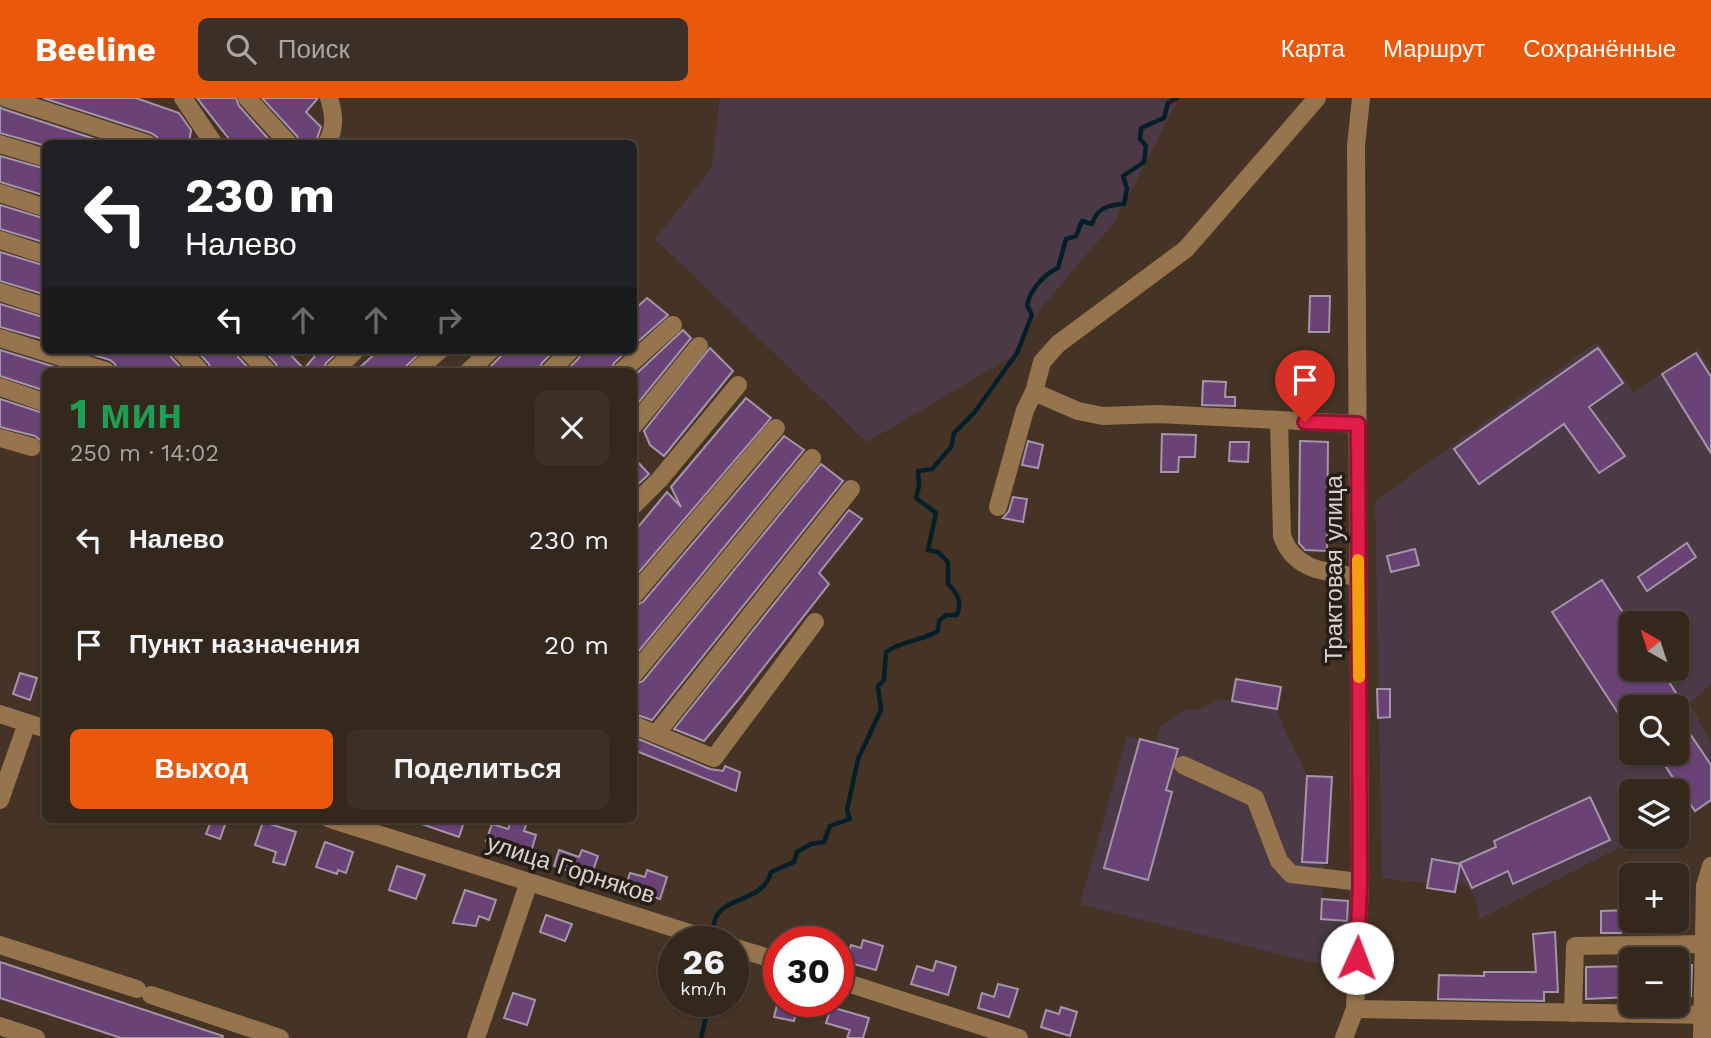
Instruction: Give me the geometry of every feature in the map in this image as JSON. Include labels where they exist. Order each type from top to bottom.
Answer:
[{"type":"street","points":[[6,98],[136,140]]},
{"type":"street","points":[[183,98],[211,140]]},
{"type":"street","points":[[247,98],[285,140]]},
{"type":"street","points":[[328,98],[333,113],[333,126],[328,140]]},
{"type":"street","points":[[998,507],[1025,410],[1034,392],[1035,380],[1042,362],[1058,344],[1186,249],[1317,98]]},
{"type":"street","name":"Трактовая улица","points":[[1344,1038],[1355,1009],[1360,882],[1356,146],[1361,98]]},
{"type":"street","points":[[0,144],[42,157]]},
{"type":"street","points":[[0,193],[42,207]]},
{"type":"street","points":[[0,240],[42,254]]},
{"type":"street","points":[[0,292],[42,306]]},
{"type":"street","points":[[625,368],[673,325]]},
{"type":"street","points":[[0,338],[42,351]]},
{"type":"street","points":[[637,421],[699,346]]},
{"type":"street","points":[[51,354],[96,368]]},
{"type":"street","points":[[184,354],[197,368]]},
{"type":"street","points":[[251,354],[264,368]]},
{"type":"street","points":[[337,368],[352,354]]},
{"type":"street","points":[[419,368],[435,354]]},
{"type":"street","points":[[473,368],[487,354]]},
{"type":"street","points":[[553,368],[567,354]]},
{"type":"street","points":[[637,502],[660,479],[738,385]]},
{"type":"street","points":[[0,387],[42,402]]},
{"type":"street","points":[[1034,392],[1078,411],[1103,416],[1158,414],[1358,424]]},
{"type":"street","points":[[1279,421],[1282,537],[1287,551],[1299,561],[1321,571],[1358,577]]},
{"type":"street","points":[[637,592],[776,428]]},
{"type":"street","points":[[0,438],[32,447]]},
{"type":"street","points":[[637,670],[812,458]]},
{"type":"street","points":[[656,734],[851,489]]},
{"type":"street","points":[[637,726],[714,758],[816,622]]},
{"type":"street","points":[[0,714],[42,728]]},
{"type":"street","points":[[0,800],[27,723]]},
{"type":"street","points":[[1183,765],[1255,798],[1279,861],[1291,874],[1360,882]]},
{"type":"street","name":"улица Горняков","points":[[343,823],[668,926]]},
{"type":"street","points":[[1702,1038],[1707,1015],[1705,886],[1711,866]]},
{"type":"street","points":[[476,1038],[529,882]]},
{"type":"street","points":[[1573,1013],[1575,946],[1704,944]]},
{"type":"street","points":[[0,945],[280,1038]]},
{"type":"street","points":[[854,985],[1019,1038]]},
{"type":"street","points":[[1355,1009],[1707,1015]]},
{"type":"street","points":[[0,1026],[36,1038]]},
{"type":"shaded area","points":[[720,98],[1179,98],[1115,221],[1042,307],[1013,356],[867,442],[655,239],[711,169]]},
{"type":"shaded area","points":[[1597,342],[1634,393],[1697,349],[1711,370],[1711,684],[1690,703],[1711,744],[1711,798],[1689,811],[1689,779],[1619,779],[1619,848],[1480,919],[1474,894],[1464,884],[1382,878],[1375,501]]},
{"type":"shaded area","points":[[1236,679],[1281,687],[1277,709],[1307,776],[1332,777],[1322,899],[1349,901],[1347,965],[1319,964],[1080,904],[1127,736],[1155,743],[1161,725],[1188,709],[1197,710],[1221,699],[1232,701]]},
{"type":"building","points":[[43,98],[136,98],[179,113],[191,130],[190,140],[158,140],[151,133]]},
{"type":"building","points":[[197,98],[236,98],[239,106],[269,140],[230,140]]},
{"type":"building","points":[[262,98],[318,98],[306,112],[321,127],[316,140],[298,140]]},
{"type":"building","points":[[0,107],[98,140],[42,140],[42,145],[0,133]]},
{"type":"building","points":[[0,156],[42,168],[42,195],[0,182]]},
{"type":"building","points":[[0,205],[42,218],[42,242],[0,229]]},
{"type":"building","points":[[0,252],[42,265],[42,294],[0,281]]},
{"type":"building","points":[[1310,296],[1330,296],[1329,332],[1309,332]]},
{"type":"building","points":[[647,298],[668,315],[637,342],[637,307]]},
{"type":"building","points":[[0,304],[42,317],[42,339],[0,327]]},
{"type":"building","points":[[683,330],[691,338],[637,404],[637,373]]},
{"type":"building","points":[[710,348],[733,371],[664,456],[650,445],[644,431]]},
{"type":"building","points":[[1598,348],[1623,383],[1589,407],[1625,456],[1599,473],[1564,424],[1479,484],[1454,449]]},
{"type":"building","points":[[0,350],[58,368],[42,368],[42,390],[0,376]]},
{"type":"building","points":[[1696,353],[1711,377],[1711,453],[1662,374]]},
{"type":"building","points":[[90,354],[170,354],[181,368],[116,368],[110,360]]},
{"type":"building","points":[[200,354],[237,354],[248,368],[210,368]]},
{"type":"building","points":[[267,354],[290,354],[303,368],[277,368]]},
{"type":"building","points":[[317,354],[336,354],[324,368],[305,368]]},
{"type":"building","points":[[375,354],[419,354],[404,368],[359,368]]},
{"type":"building","points":[[503,354],[551,354],[540,368],[489,368]]},
{"type":"building","points":[[580,354],[624,354],[612,368],[569,368]]},
{"type":"building","points":[[1310,363],[1329,364],[1328,397],[1309,397]]},
{"type":"building","points":[[1203,381],[1226,382],[1225,397],[1235,397],[1235,406],[1202,405]]},
{"type":"building","points":[[746,398],[771,418],[637,574],[637,528],[667,492],[681,507],[671,487]]},
{"type":"building","points":[[0,399],[42,413],[41,441],[35,436],[0,427]]},
{"type":"building","points":[[1162,434],[1196,435],[1195,457],[1179,457],[1178,472],[1161,472]]},
{"type":"building","points":[[784,436],[804,450],[637,653],[637,605],[643,602]]},
{"type":"building","points":[[1028,441],[1043,445],[1038,468],[1022,465]]},
{"type":"building","points":[[1300,441],[1328,442],[1327,551],[1305,550],[1299,543]]},
{"type":"building","points":[[1230,442],[1249,442],[1248,462],[1229,461]]},
{"type":"building","points":[[637,461],[649,474],[637,485]]},
{"type":"building","points":[[821,464],[843,481],[652,720],[637,715],[637,684],[643,681]]},
{"type":"building","points":[[1013,497],[1027,499],[1023,522],[1003,518],[1009,511]]},
{"type":"building","points":[[849,510],[862,519],[819,573],[829,584],[738,700],[704,741],[674,729]]},
{"type":"building","points":[[1687,543],[1696,557],[1647,591],[1638,577]]},
{"type":"building","points":[[1415,549],[1419,565],[1391,572],[1387,556]]},
{"type":"building","points":[[1602,580],[1622,611],[1619,611],[1619,681],[1668,681],[1677,695],[1619,695],[1619,715],[1552,612]]},
{"type":"building","points":[[20,673],[37,678],[30,700],[13,694]]},
{"type":"building","points":[[1236,679],[1281,687],[1277,709],[1232,701]]},
{"type":"building","points":[[1377,689],[1390,689],[1390,717],[1378,718]]},
{"type":"building","points":[[1689,732],[1711,765],[1711,800],[1695,811],[1689,802],[1689,779],[1674,779],[1665,765],[1689,765]]},
{"type":"building","points":[[637,738],[710,769],[723,771],[725,766],[740,772],[736,791],[637,751]]},
{"type":"building","points":[[1140,739],[1178,749],[1166,790],[1172,792],[1148,880],[1104,868]]},
{"type":"building","points":[[1307,776],[1332,777],[1327,863],[1302,862]]},
{"type":"building","points":[[1590,797],[1610,840],[1513,884],[1508,871],[1472,888],[1460,863],[1496,847],[1494,841]]},
{"type":"building","points":[[210,823],[226,823],[220,839],[206,834]]},
{"type":"building","points":[[263,823],[296,832],[285,865],[273,862],[276,852],[255,845]]},
{"type":"building","points":[[419,823],[464,823],[459,837]]},
{"type":"building","points":[[510,823],[527,823],[524,831],[536,835],[531,852],[518,847],[516,852],[486,841],[492,824],[508,829]]},
{"type":"building","points":[[325,842],[353,852],[346,873],[338,870],[337,874],[316,867]]},
{"type":"building","points":[[559,850],[579,857],[582,850],[598,856],[590,879],[554,866]]},
{"type":"building","points":[[1432,859],[1460,864],[1455,892],[1427,888]]},
{"type":"building","points":[[397,866],[425,875],[416,899],[389,890]]},
{"type":"building","points":[[647,870],[667,877],[660,899],[625,888],[630,873],[645,877]]},
{"type":"building","points":[[465,890],[496,900],[489,920],[479,916],[476,926],[453,923]]},
{"type":"building","points":[[1322,899],[1348,901],[1347,921],[1321,919]]},
{"type":"building","points":[[1619,910],[1619,933],[1601,933],[1601,911]]},
{"type":"building","points":[[546,915],[572,924],[565,941],[540,932]]},
{"type":"building","points":[[1555,932],[1558,992],[1544,992],[1544,1001],[1438,999],[1439,975],[1484,976],[1484,972],[1536,972],[1533,934]]},
{"type":"building","points":[[863,940],[883,946],[876,970],[854,964],[854,946],[861,948]]},
{"type":"building","points":[[936,961],[956,967],[948,995],[911,984],[917,966],[933,971]]},
{"type":"building","points":[[0,962],[223,1036],[121,1038],[0,998]]},
{"type":"building","points":[[1689,965],[1692,965],[1689,996]]},
{"type":"building","points":[[1619,966],[1619,998],[1586,999],[1586,967]]},
{"type":"building","points":[[998,984],[1018,989],[1009,1017],[978,1008],[982,993],[994,997]]},
{"type":"building","points":[[513,993],[535,1000],[527,1025],[504,1018]]},
{"type":"building","points":[[1061,1007],[1077,1012],[1070,1036],[1041,1027],[1046,1010],[1059,1014]]},
{"type":"building","points":[[854,1014],[869,1018],[863,1038],[847,1038],[850,1030],[826,1023],[828,1017],[854,1017]]},
{"type":"building","points":[[774,1017],[795,1017],[794,1021]]},
{"type":"waterway","points":[[714,926],[721,910],[761,889],[771,872],[794,862],[797,852],[811,844],[824,842],[830,826],[850,819],[847,810],[858,759],[881,710],[878,686],[884,680],[886,652],[938,631],[939,621],[946,615],[957,615],[959,606],[958,598],[948,584],[948,562],[938,552],[928,550],[936,513],[916,498],[919,486],[918,471],[932,469],[951,447],[954,433],[974,413],[1017,353],[1032,315],[1027,305],[1031,293],[1047,274],[1058,268],[1066,239],[1076,236],[1082,221],[1092,224],[1104,208],[1124,204],[1127,189],[1123,176],[1144,162],[1146,146],[1140,139],[1141,128],[1164,118],[1168,103],[1177,98]]},
{"type":"waterway","points":[[701,1038],[706,1017]]},
{"type":"slow traffic","points":[[1358,560],[1359,677]]},
{"type":"route","points":[[1305,422],[1358,424],[1360,882],[1357,958]]}]
